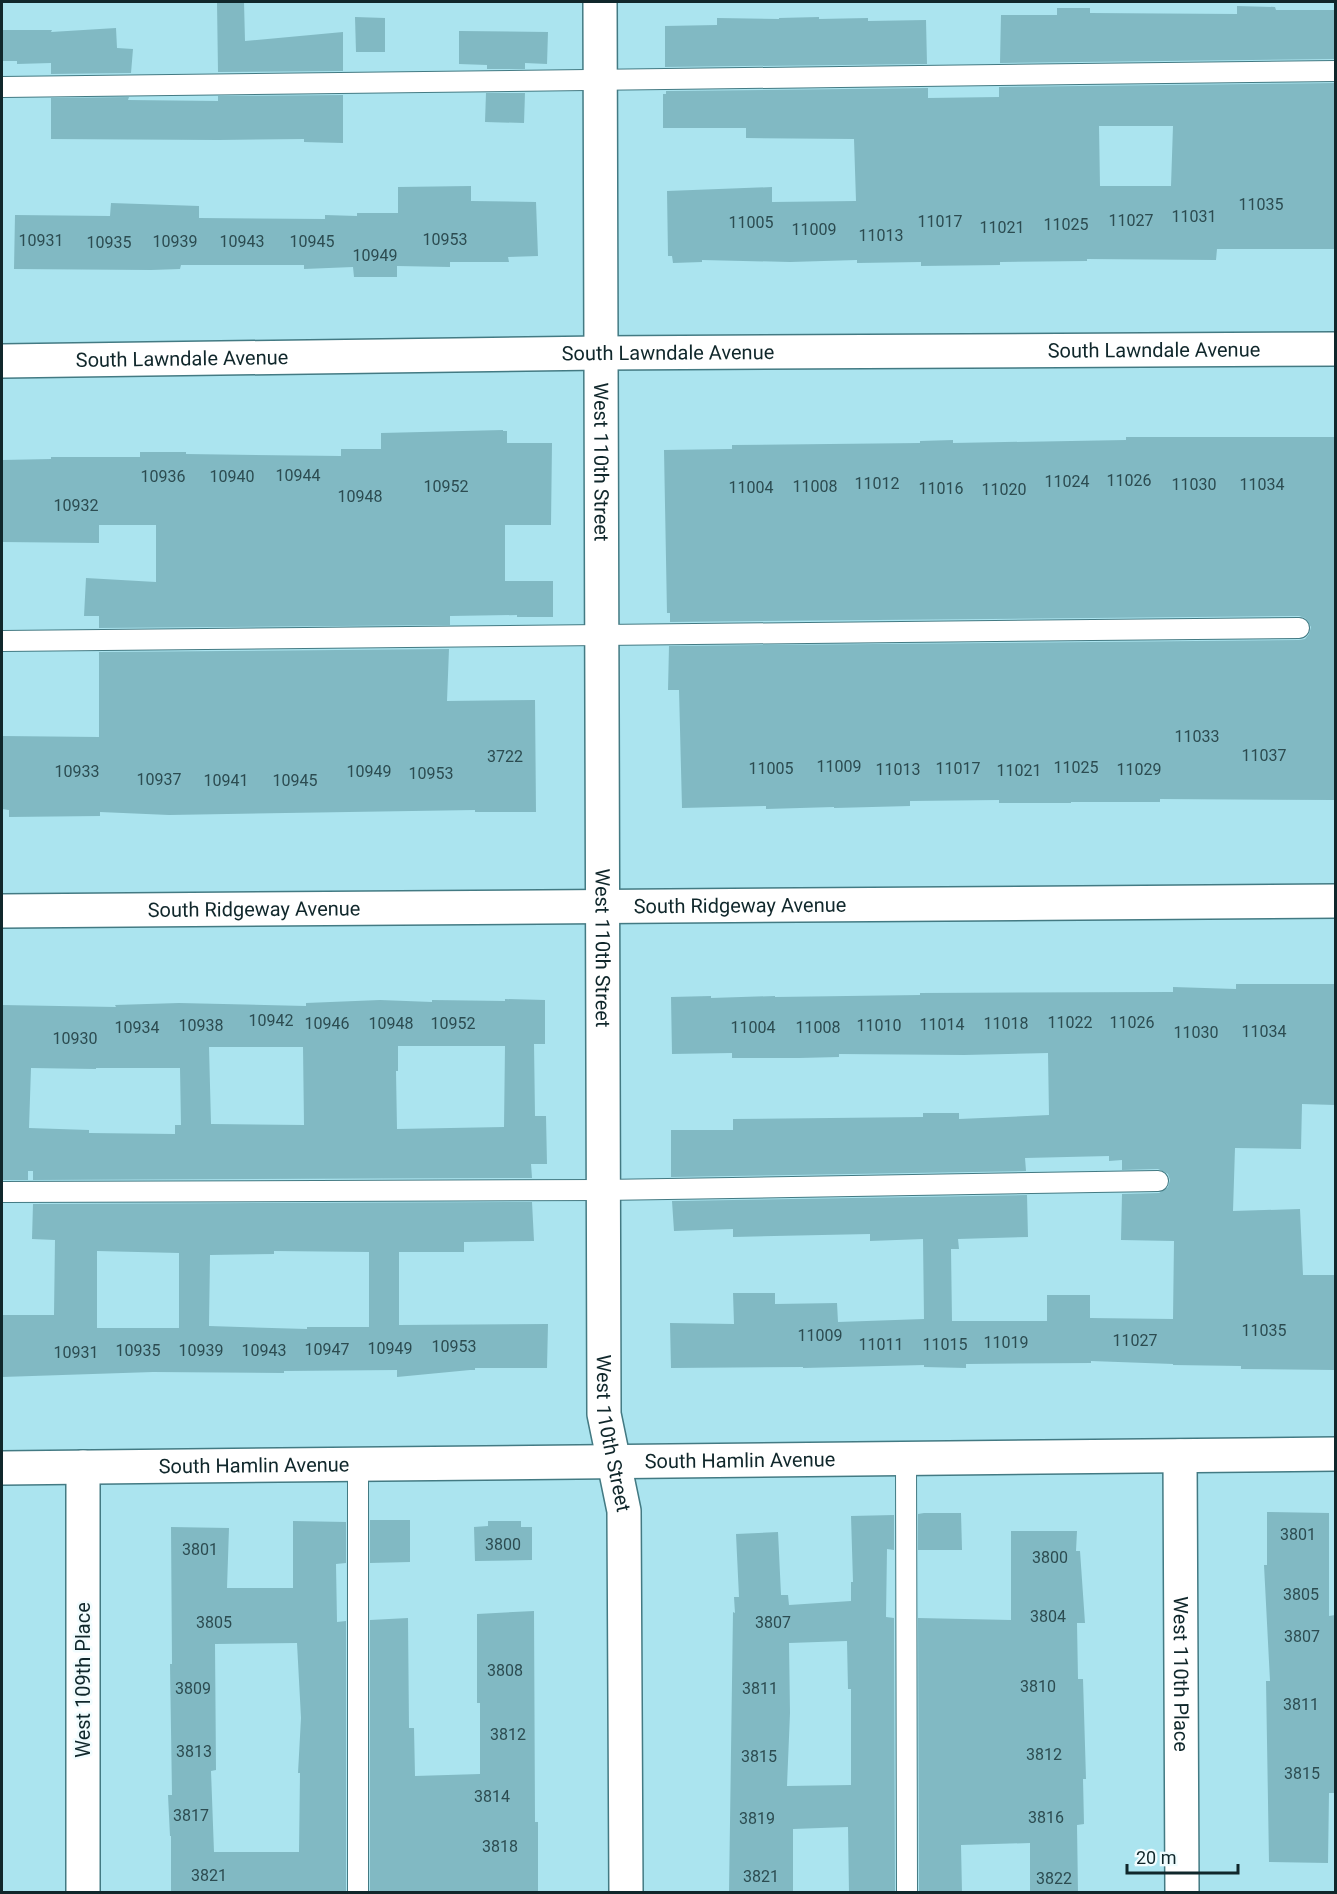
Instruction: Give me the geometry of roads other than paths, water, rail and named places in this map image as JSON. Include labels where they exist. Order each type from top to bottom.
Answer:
[{"type":"street","name":"West 110th Street","points":[[600,2],[604,1414],[624,1511],[626,1893]]},
{"type":"street","name":"South Lawndale Avenue","points":[[2,361],[601,353],[1335,349]]},
{"type":"street","name":"South Ridgeway Avenue","points":[[2,911],[1335,901]]},
{"type":"street","name":"South Hamlin Avenue","points":[[2,1468],[1335,1454]]},
{"type":"street","name":"West 110th Place","points":[[1180,1456],[1182,1893]]},
{"type":"street","name":"West 109th Place","points":[[83,1893],[84,1467]]},
{"type":"lane","points":[[2,87],[1335,71]]},
{"type":"lane","points":[[2,641],[1299,628]]},
{"type":"lane","points":[[2,1192],[603,1190],[1158,1181]]},
{"type":"lane","points":[[906,1459],[907,1893]]},
{"type":"lane","points":[[358,1464],[358,1893]]}]
